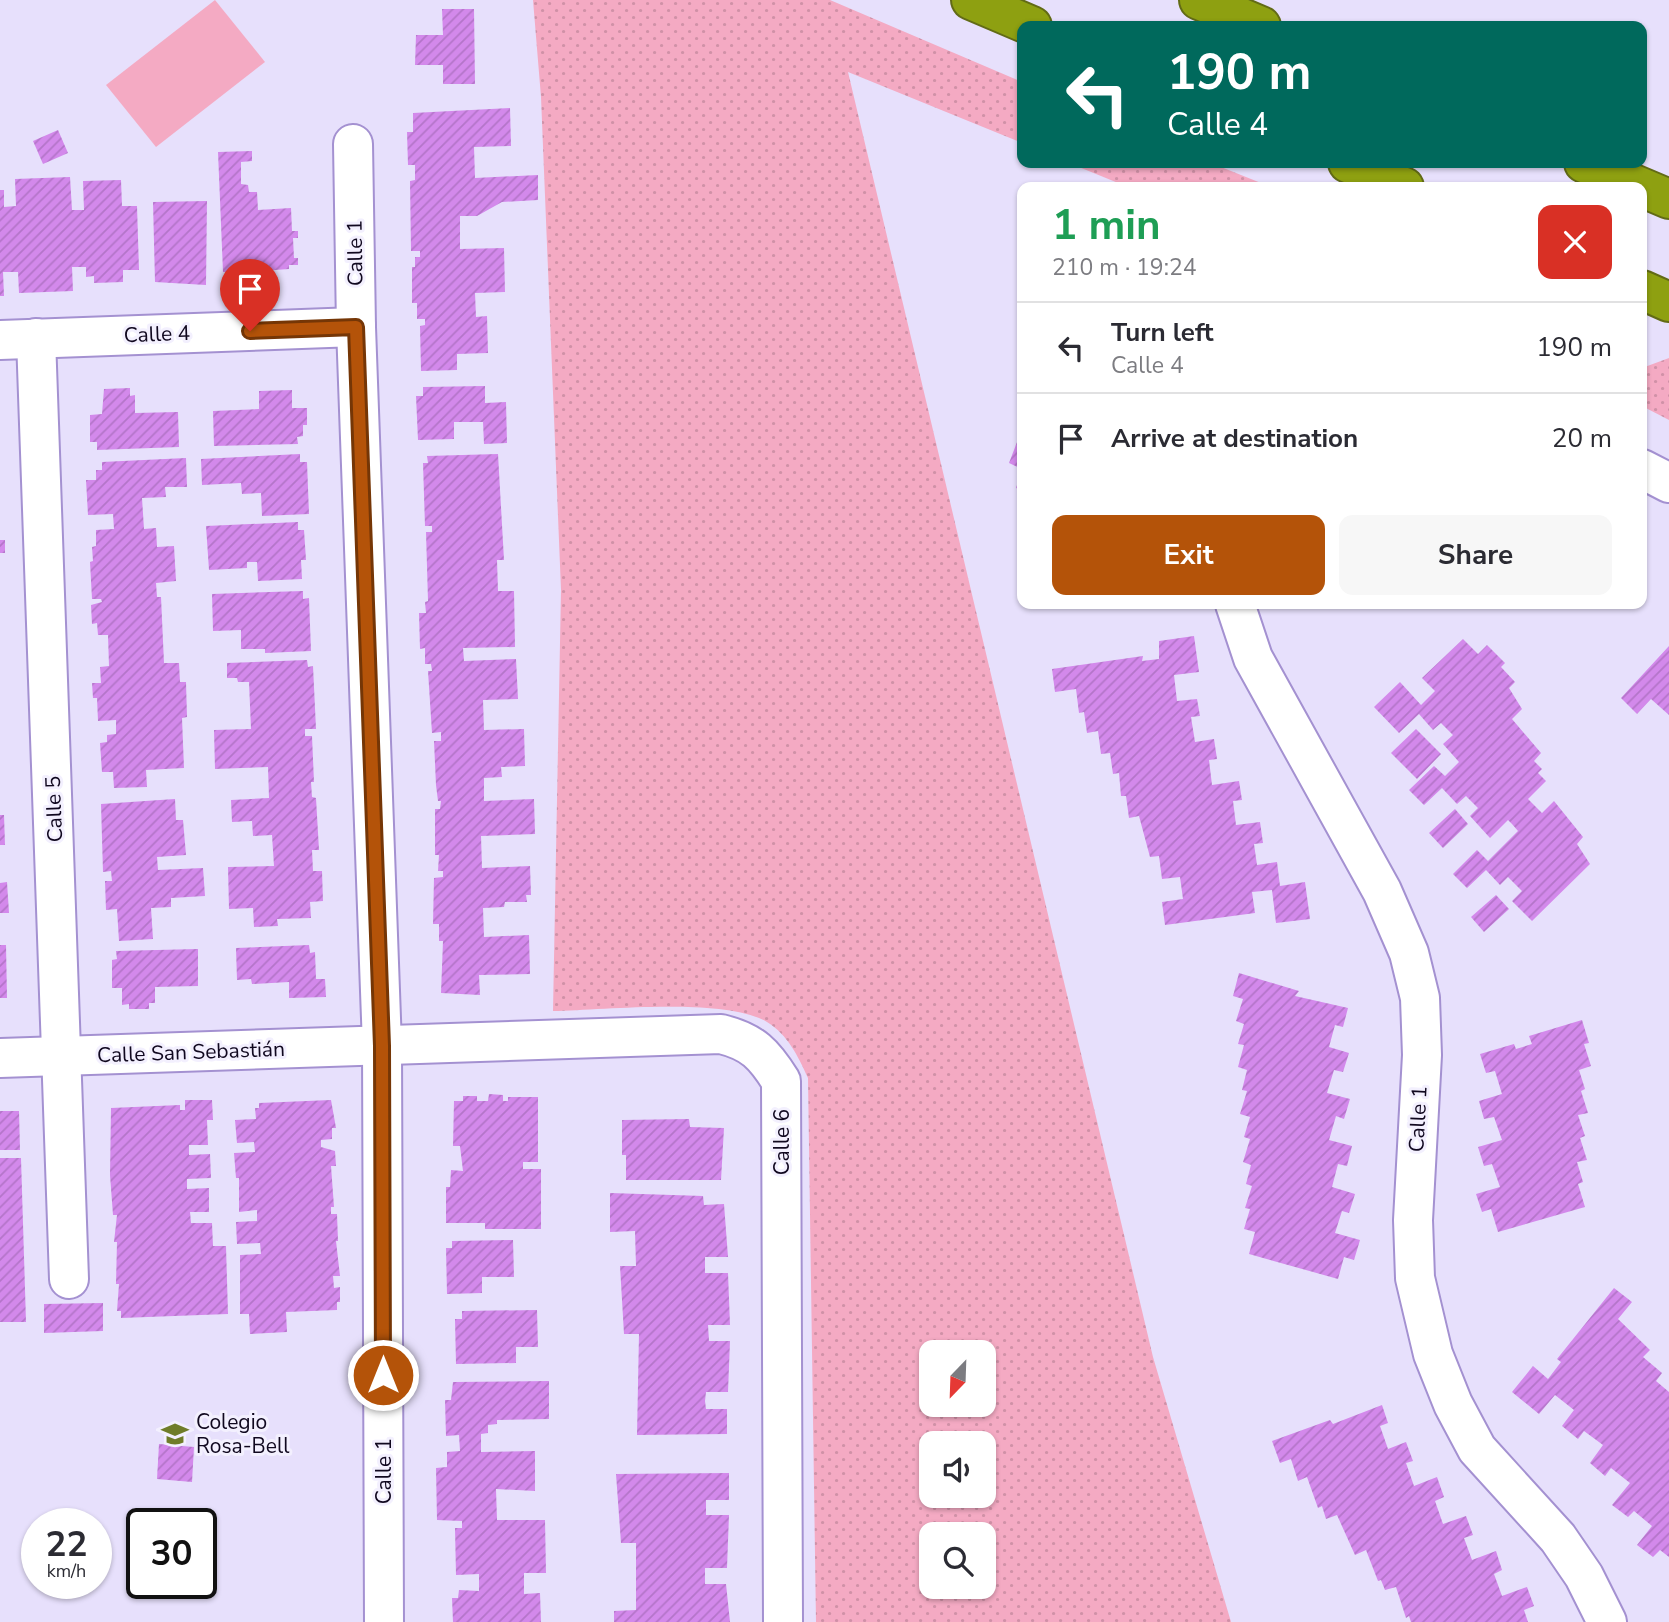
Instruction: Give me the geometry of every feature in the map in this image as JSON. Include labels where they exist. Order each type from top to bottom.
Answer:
[{"type":"highway","points":[[971,0],[1020,21]]},
{"type":"highway","points":[[1199,0],[1249,21]]},
{"type":"highway","points":[[1360,168],[1392,182]]},
{"type":"highway","points":[[1596,168],[1629,182]]},
{"type":"highway","points":[[1647,190],[1669,199]]},
{"type":"highway","points":[[1647,292],[1669,302]]},
{"type":"street","name":"Calle 1","points":[[353,144],[356,327],[382,1046],[384,1622]]},
{"type":"street","name":"Calle 4","points":[[18,339],[356,327]]},
{"type":"street","name":"Calle 5","points":[[18,339],[64,1056],[69,1279]]},
{"type":"street","points":[[1647,472],[1669,483]]},
{"type":"street","name":"Calle 1","points":[[1237,609],[1253,658],[1382,891],[1409,953],[1420,998],[1422,1055],[1413,1220],[1415,1278],[1433,1354],[1453,1404],[1477,1449],[1558,1538],[1584,1576],[1606,1622]]},
{"type":"street","name":"Calle 6","points":[[382,1046],[721,1034],[745,1040],[768,1060],[781,1081],[783,1622]]},
{"type":"street","name":"Calle San Sebastián","points":[[0,1058],[382,1046]]},
{"type":"shaded area","points":[[215,0],[265,62],[156,147],[106,85]]},
{"type":"shaded area","points":[[533,0],[830,0],[1017,80],[1017,141],[848,72],[1153,1357],[1231,1622],[816,1622],[808,1078],[781,1033],[767,1022],[748,1014],[695,1007],[553,1011],[561,590],[541,97]]},
{"type":"shaded area","points":[[1081,168],[1224,168],[1258,182],[1116,182]]},
{"type":"shaded area","points":[[1669,358],[1669,420],[1647,409],[1647,366]]},
{"type":"building","points":[[442,9],[474,9],[475,84],[443,84],[443,65],[415,65],[416,35],[443,35]]},
{"type":"building","points":[[510,108],[511,146],[474,147],[475,178],[538,175],[538,200],[502,202],[477,216],[460,216],[460,249],[504,248],[505,292],[475,293],[476,317],[487,316],[488,353],[457,354],[457,370],[421,371],[420,326],[425,325],[425,319],[417,319],[417,303],[412,303],[412,267],[415,267],[415,257],[420,257],[420,251],[411,251],[410,181],[415,180],[415,165],[408,165],[407,132],[413,132],[413,113]]},
{"type":"building","points":[[58,130],[68,153],[43,164],[33,141]]},
{"type":"building","points":[[252,151],[252,161],[241,162],[241,184],[248,185],[249,192],[257,192],[258,210],[291,208],[292,231],[298,231],[298,238],[293,238],[294,258],[298,258],[298,265],[289,265],[289,269],[261,271],[261,277],[230,278],[230,272],[223,272],[218,152]]},
{"type":"building","points":[[70,177],[72,210],[84,210],[83,181],[121,180],[122,206],[137,206],[139,270],[123,270],[123,282],[94,283],[94,276],[86,277],[86,267],[72,267],[73,291],[19,293],[18,272],[3,272],[4,296],[0,296],[0,190],[4,190],[4,207],[16,206],[15,179]]},
{"type":"building","points":[[207,201],[206,285],[155,282],[153,202]]},
{"type":"building","points":[[485,386],[485,403],[506,402],[507,443],[484,444],[483,422],[454,422],[454,439],[418,440],[416,396],[423,396],[423,387]]},
{"type":"building","points":[[130,388],[130,396],[135,395],[135,413],[178,412],[179,447],[97,450],[97,442],[90,442],[90,415],[102,414],[104,389]]},
{"type":"building","points":[[292,390],[292,408],[307,408],[307,425],[303,425],[303,436],[297,437],[298,444],[214,446],[213,411],[259,409],[259,391]]},
{"type":"building","points":[[1017,442],[1017,467],[1009,463]]},
{"type":"building","points":[[300,454],[300,462],[307,462],[309,514],[262,516],[261,493],[242,494],[241,483],[202,485],[201,459]]},
{"type":"building","points":[[498,454],[504,560],[497,560],[498,591],[514,591],[515,647],[463,648],[464,661],[516,659],[518,699],[483,700],[484,730],[524,729],[525,766],[501,767],[502,777],[484,778],[484,801],[534,799],[535,834],[481,836],[482,868],[530,866],[531,895],[526,895],[527,902],[505,902],[504,907],[483,908],[484,937],[529,935],[530,974],[479,975],[480,995],[441,993],[443,941],[439,941],[439,924],[433,924],[434,878],[443,877],[443,871],[438,871],[439,855],[435,855],[435,809],[440,809],[441,801],[438,801],[436,785],[434,741],[441,741],[441,732],[432,733],[428,671],[432,671],[431,664],[425,664],[425,648],[420,649],[419,613],[426,613],[425,602],[428,601],[426,532],[432,532],[432,526],[425,526],[423,463],[428,463],[427,456]]},
{"type":"building","points":[[186,458],[187,487],[165,487],[166,497],[142,498],[144,529],[156,528],[157,547],[174,546],[176,581],[156,583],[157,597],[161,597],[164,663],[179,663],[180,682],[186,682],[187,717],[182,718],[184,768],[146,770],[147,787],[114,788],[113,772],[102,772],[100,743],[107,742],[107,735],[116,734],[116,720],[98,721],[97,698],[93,698],[92,683],[101,683],[100,667],[109,666],[108,635],[98,635],[97,623],[92,624],[91,605],[102,602],[101,599],[92,599],[90,562],[93,561],[92,547],[96,546],[96,530],[114,529],[113,514],[88,515],[86,480],[96,480],[96,470],[102,470],[102,462]]},
{"type":"building","points":[[298,522],[298,530],[304,530],[306,560],[301,560],[302,579],[258,581],[257,562],[247,562],[247,568],[209,570],[206,526]]},
{"type":"building","points":[[0,540],[5,540],[5,553],[0,553]]},
{"type":"building","points":[[303,591],[303,599],[309,598],[311,651],[265,653],[265,649],[241,649],[241,630],[213,631],[212,594]]},
{"type":"building","points":[[1194,636],[1199,672],[1174,675],[1177,701],[1197,699],[1200,716],[1191,717],[1195,742],[1214,739],[1217,759],[1209,760],[1212,785],[1239,781],[1242,800],[1233,801],[1236,825],[1260,822],[1263,843],[1254,844],[1257,865],[1277,862],[1280,886],[1305,882],[1310,919],[1276,923],[1272,890],[1252,892],[1255,913],[1165,925],[1162,902],[1183,899],[1180,877],[1162,879],[1159,856],[1150,857],[1139,816],[1129,818],[1126,796],[1121,796],[1119,773],[1113,774],[1110,753],[1101,754],[1098,731],[1087,733],[1084,712],[1079,713],[1076,689],[1055,692],[1052,669],[1143,656],[1142,661],[1159,659],[1159,641]]},
{"type":"building","points":[[1463,639],[1478,654],[1487,645],[1505,663],[1501,667],[1515,682],[1509,688],[1522,709],[1512,719],[1541,753],[1534,761],[1542,769],[1538,773],[1546,781],[1528,799],[1542,813],[1554,801],[1583,837],[1577,844],[1590,864],[1532,921],[1512,901],[1522,891],[1508,877],[1500,885],[1486,870],[1467,888],[1453,874],[1477,850],[1488,861],[1518,831],[1512,824],[1508,820],[1490,838],[1470,816],[1478,808],[1466,796],[1457,804],[1442,788],[1424,805],[1409,790],[1434,766],[1445,776],[1459,762],[1443,744],[1453,735],[1441,723],[1433,730],[1419,714],[1399,733],[1374,707],[1400,682],[1421,705],[1435,691],[1422,678]]},
{"type":"building","points":[[1669,646],[1669,715],[1651,699],[1637,714],[1621,698]]},
{"type":"building","points":[[307,660],[308,667],[313,666],[316,729],[305,729],[305,736],[312,736],[314,782],[311,782],[312,797],[316,798],[319,850],[312,850],[313,871],[322,871],[323,901],[310,902],[311,918],[277,919],[278,926],[254,927],[253,908],[229,909],[228,867],[274,866],[272,835],[253,836],[252,821],[232,822],[231,800],[269,798],[268,767],[215,769],[214,730],[251,729],[249,682],[227,678],[227,663]]},
{"type":"building","points":[[1416,729],[1441,754],[1417,779],[1391,753]]},
{"type":"building","points":[[175,799],[176,820],[183,820],[186,855],[157,857],[158,870],[203,868],[205,896],[171,898],[171,907],[151,908],[153,939],[119,941],[117,909],[106,910],[105,881],[112,881],[111,871],[103,872],[101,804]]},
{"type":"building","points":[[1455,809],[1468,824],[1443,848],[1429,833]]},
{"type":"building","points":[[0,815],[4,815],[5,845],[0,845]]},
{"type":"building","points":[[7,882],[9,913],[0,913],[0,883]]},
{"type":"building","points":[[1496,895],[1509,909],[1484,932],[1471,917]]},
{"type":"building","points":[[0,945],[6,945],[7,998],[0,998]]},
{"type":"building","points":[[309,945],[310,953],[315,952],[316,979],[325,979],[326,997],[289,998],[289,982],[252,984],[251,979],[237,980],[236,948]]},
{"type":"building","points":[[198,949],[198,986],[155,987],[155,1003],[149,1003],[149,1009],[129,1009],[129,1004],[122,1005],[122,988],[112,988],[112,960],[117,959],[116,951]]},
{"type":"building","points":[[1239,973],[1299,991],[1295,996],[1348,1008],[1343,1027],[1335,1025],[1329,1047],[1349,1053],[1343,1072],[1334,1070],[1327,1093],[1350,1099],[1344,1119],[1336,1116],[1329,1140],[1352,1146],[1347,1166],[1338,1164],[1332,1187],[1355,1194],[1349,1213],[1342,1211],[1335,1233],[1360,1240],[1354,1260],[1344,1257],[1338,1279],[1249,1254],[1255,1232],[1244,1229],[1250,1209],[1245,1208],[1252,1186],[1246,1184],[1251,1165],[1243,1162],[1250,1139],[1244,1137],[1250,1117],[1240,1114],[1247,1091],[1242,1090],[1247,1070],[1238,1067],[1244,1045],[1238,1044],[1244,1024],[1236,1021],[1243,999],[1233,996]]},
{"type":"building","points":[[1582,1020],[1589,1043],[1584,1044],[1591,1066],[1579,1070],[1585,1089],[1581,1091],[1588,1113],[1578,1115],[1585,1136],[1580,1138],[1587,1160],[1577,1162],[1583,1182],[1578,1184],[1585,1207],[1498,1232],[1491,1209],[1482,1212],[1476,1194],[1500,1187],[1492,1164],[1484,1166],[1478,1147],[1502,1140],[1494,1117],[1484,1119],[1479,1101],[1502,1094],[1495,1071],[1486,1073],[1480,1054],[1514,1044],[1516,1049],[1532,1044],[1529,1036]]},
{"type":"building","points":[[489,1094],[503,1095],[503,1101],[508,1101],[508,1097],[538,1097],[538,1162],[523,1162],[523,1169],[541,1169],[541,1229],[485,1229],[485,1223],[446,1223],[446,1187],[450,1187],[451,1170],[463,1171],[460,1146],[453,1146],[454,1101],[463,1101],[463,1096],[477,1096],[477,1101],[488,1101]]},
{"type":"building","points":[[185,1100],[212,1100],[213,1120],[207,1120],[208,1145],[189,1145],[189,1155],[210,1154],[211,1178],[187,1179],[187,1189],[209,1188],[209,1212],[190,1212],[191,1223],[212,1223],[213,1246],[226,1246],[228,1314],[121,1318],[121,1311],[117,1311],[119,1284],[116,1284],[117,1242],[114,1242],[117,1215],[113,1215],[110,1175],[111,1108],[180,1105],[180,1110],[185,1110]]},
{"type":"building","points":[[331,1100],[336,1128],[332,1128],[332,1139],[321,1140],[321,1147],[335,1151],[336,1166],[331,1166],[334,1207],[331,1207],[331,1214],[337,1214],[336,1241],[340,1276],[333,1276],[334,1288],[340,1287],[340,1302],[337,1302],[337,1310],[286,1312],[287,1332],[250,1334],[249,1314],[240,1314],[240,1255],[261,1254],[260,1243],[237,1244],[236,1222],[257,1221],[257,1210],[239,1212],[239,1178],[236,1178],[234,1153],[255,1152],[254,1142],[237,1143],[235,1120],[256,1119],[255,1108],[259,1108],[259,1103]]},
{"type":"building","points":[[0,1111],[19,1111],[20,1150],[0,1150]]},
{"type":"building","points":[[689,1119],[690,1127],[724,1128],[721,1180],[626,1180],[626,1155],[622,1155],[622,1120]]},
{"type":"building","points":[[0,1158],[21,1158],[26,1322],[0,1322]]},
{"type":"building","points":[[610,1193],[703,1196],[704,1205],[724,1204],[728,1257],[705,1257],[705,1273],[728,1273],[730,1325],[708,1325],[709,1341],[730,1341],[728,1392],[706,1392],[705,1401],[706,1409],[727,1409],[727,1434],[637,1435],[639,1334],[624,1334],[620,1266],[636,1266],[635,1231],[610,1232]]},
{"type":"building","points":[[513,1240],[514,1277],[482,1277],[482,1293],[447,1294],[446,1248],[452,1248],[452,1241]]},
{"type":"building","points":[[1614,1288],[1632,1302],[1618,1319],[1650,1350],[1643,1357],[1662,1373],[1656,1381],[1669,1392],[1669,1557],[1660,1550],[1653,1557],[1637,1545],[1652,1526],[1634,1511],[1628,1517],[1612,1505],[1630,1483],[1611,1468],[1605,1476],[1590,1463],[1603,1445],[1584,1431],[1578,1439],[1562,1426],[1574,1410],[1555,1395],[1539,1414],[1512,1392],[1533,1366],[1548,1379],[1561,1362],[1557,1359]]},
{"type":"building","points":[[103,1303],[103,1331],[44,1333],[44,1304]]},
{"type":"building","points":[[537,1310],[538,1347],[516,1347],[516,1363],[456,1364],[455,1319],[462,1319],[462,1311]]},
{"type":"building","points":[[549,1381],[549,1419],[497,1420],[497,1424],[488,1425],[488,1433],[481,1434],[481,1452],[535,1451],[535,1491],[496,1489],[497,1520],[545,1520],[546,1573],[524,1573],[524,1594],[540,1593],[541,1622],[453,1622],[452,1598],[458,1598],[459,1590],[479,1591],[479,1574],[456,1575],[455,1528],[462,1528],[462,1521],[437,1520],[436,1468],[447,1467],[447,1452],[460,1451],[459,1435],[446,1436],[445,1400],[451,1400],[453,1382]]},
{"type":"building","points":[[1382,1405],[1388,1423],[1380,1426],[1388,1449],[1406,1442],[1413,1461],[1406,1463],[1414,1486],[1437,1477],[1444,1497],[1435,1501],[1443,1524],[1466,1516],[1473,1535],[1464,1538],[1472,1560],[1496,1551],[1502,1570],[1494,1574],[1502,1596],[1527,1587],[1534,1606],[1524,1610],[1528,1622],[1411,1622],[1409,1616],[1406,1618],[1396,1587],[1385,1590],[1381,1580],[1378,1581],[1366,1550],[1355,1555],[1337,1515],[1326,1519],[1322,1506],[1318,1508],[1307,1477],[1298,1481],[1291,1459],[1280,1463],[1272,1441],[1330,1420],[1333,1424]]},
{"type":"building","points":[[159,1444],[194,1447],[192,1482],[157,1479]]},
{"type":"building","points":[[729,1473],[729,1500],[706,1500],[706,1515],[729,1515],[727,1568],[705,1568],[705,1584],[726,1584],[730,1622],[614,1622],[614,1611],[636,1610],[636,1543],[621,1543],[616,1474]]},
{"type":"place","name":"Colegio Rosa-Bell","points":[[175,1434]]},
{"type":"route","points":[[250,331],[356,327],[382,1046],[383,1375]]}]
